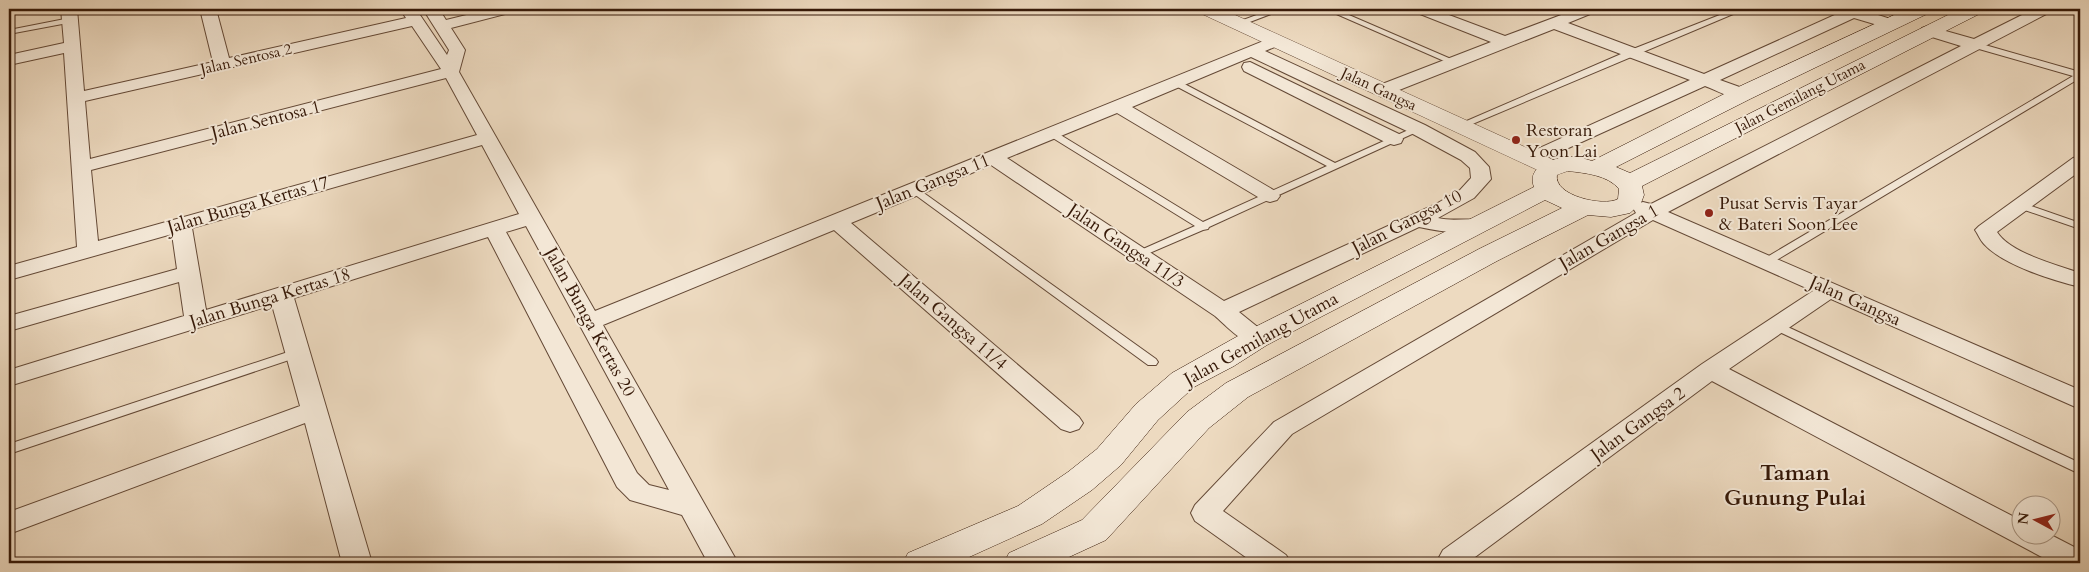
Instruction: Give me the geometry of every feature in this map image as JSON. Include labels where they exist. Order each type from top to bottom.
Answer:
[{"type":"main road","name":"Jalan Gangsa","points":[[1207,9],[1460,126],[1544,172],[1569,203],[1584,207]]},
{"type":"main road","name":"Jalan Gemilang Utama","points":[[1596,168],[1742,94],[1922,9]]},
{"type":"main road","name":"Jalan Gemilang Utama","points":[[1022,563],[1094,530],[1198,420],[1237,390],[1488,255],[1584,207],[1611,209],[1622,206],[1628,193],[1928,31],[1974,9]]},
{"type":"main road","points":[[1544,172],[1568,164],[1596,168],[1619,177],[1628,193]]},
{"type":"main road","name":"Jalan Gemilang Utama","points":[[921,563],[1030,515],[1080,481],[1109,456],[1147,412],[1184,380],[1257,338],[1479,224],[1544,172]]},
{"type":"street","points":[[208,9],[220,58],[380,16]]},
{"type":"street","points":[[431,9],[457,50],[452,72]]},
{"type":"street","points":[[442,26],[508,9]]},
{"type":"street","points":[[1420,9],[1505,42]]},
{"type":"street","name":"Jalan Gangsa 1","points":[[1276,563],[1205,513],[1283,428],[1652,212],[2045,9]]},
{"type":"street","points":[[1383,90],[1553,24],[1577,10]]},
{"type":"street","points":[[1544,172],[1706,81],[1848,11],[1891,24]]},
{"type":"street","name":"Jalan Sentosa 2","points":[[76,98],[220,58],[412,14]]},
{"type":"street","name":"Jalan Bunga Kertas 20","points":[[412,14],[452,72],[723,563]]},
{"type":"street","points":[[70,15],[88,251]]},
{"type":"street","points":[[1553,24],[1742,94]]},
{"type":"street","points":[[1928,31],[1975,45]]},
{"type":"street","name":"Jalan Gangsa 11","points":[[590,322],[1276,41]]},
{"type":"street","points":[[9,60],[72,46]]},
{"type":"street","points":[[1242,55],[1394,139]]},
{"type":"street","name":"Jalan Gangsa 10","points":[[1223,311],[1416,220],[1466,194],[1481,179],[1478,167],[1468,156],[1418,129],[1242,55]]},
{"type":"street","name":"Jalan Sentosa 1","points":[[81,167],[452,72]]},
{"type":"street","points":[[1118,106],[1270,196]]},
{"type":"street","name":"Jalan Bunga Kertas 17","points":[[9,273],[488,138]]},
{"type":"street","name":"Jalan Gangsa 11/3","points":[[992,158],[1223,311],[1257,338]]},
{"type":"street","points":[[2080,162],[1986,230],[1988,236],[2001,248],[2080,280]]},
{"type":"street","points":[[2061,176],[2080,183]]},
{"type":"street","name":"Jalan Gangsa","points":[[1628,193],[1652,212],[2080,400]]},
{"type":"street","name":"Jalan Bunga Kertas 18","points":[[9,378],[532,217]]},
{"type":"street","points":[[1416,220],[1449,227],[1479,224]]},
{"type":"street","name":"Jalan Gangsa 11/4","points":[[836,221],[1070,423]]},
{"type":"street","points":[[181,224],[196,320]]},
{"type":"street","points":[[494,229],[626,480],[640,493],[692,507]]},
{"type":"street","points":[[9,324],[189,272]]},
{"type":"street","name":"Jalan Gangsa 2","points":[[1450,563],[1453,558],[1711,370],[1830,290]]},
{"type":"street","points":[[280,294],[357,563]]},
{"type":"street","points":[[1711,370],[2012,529]]},
{"type":"street","points":[[9,523],[312,411]]},
{"type":"street","points":[[2041,544],[2078,563]]},
{"type":"lane","points":[[1239,24],[1280,9]]},
{"type":"lane","points":[[1329,9],[1454,62]]},
{"type":"lane","points":[[1460,126],[1631,53],[1741,9]]},
{"type":"lane","points":[[9,32],[70,15]]},
{"type":"lane","points":[[1766,262],[2080,75],[1975,45]]},
{"type":"lane","points":[[1175,82],[1335,167]]},
{"type":"lane","points":[[1138,255],[1204,227],[1418,129]]},
{"type":"lane","points":[[1051,133],[1204,227]]},
{"type":"lane","points":[[914,189],[1152,362]]},
{"type":"lane","points":[[2020,205],[2080,226]]},
{"type":"lane","points":[[1776,326],[2080,469]]},
{"type":"lane","points":[[9,449],[297,353]]},
{"type":"place","name":"Restoran Yoon Lai","points":[[1516,140]]},
{"type":"place","name":"Pusat Servis Tayar & Bateri Soon Lee","points":[[1709,213]]},
{"type":"district","name":"Taman Gunung Pulai","points":[[1795,486]]}]
